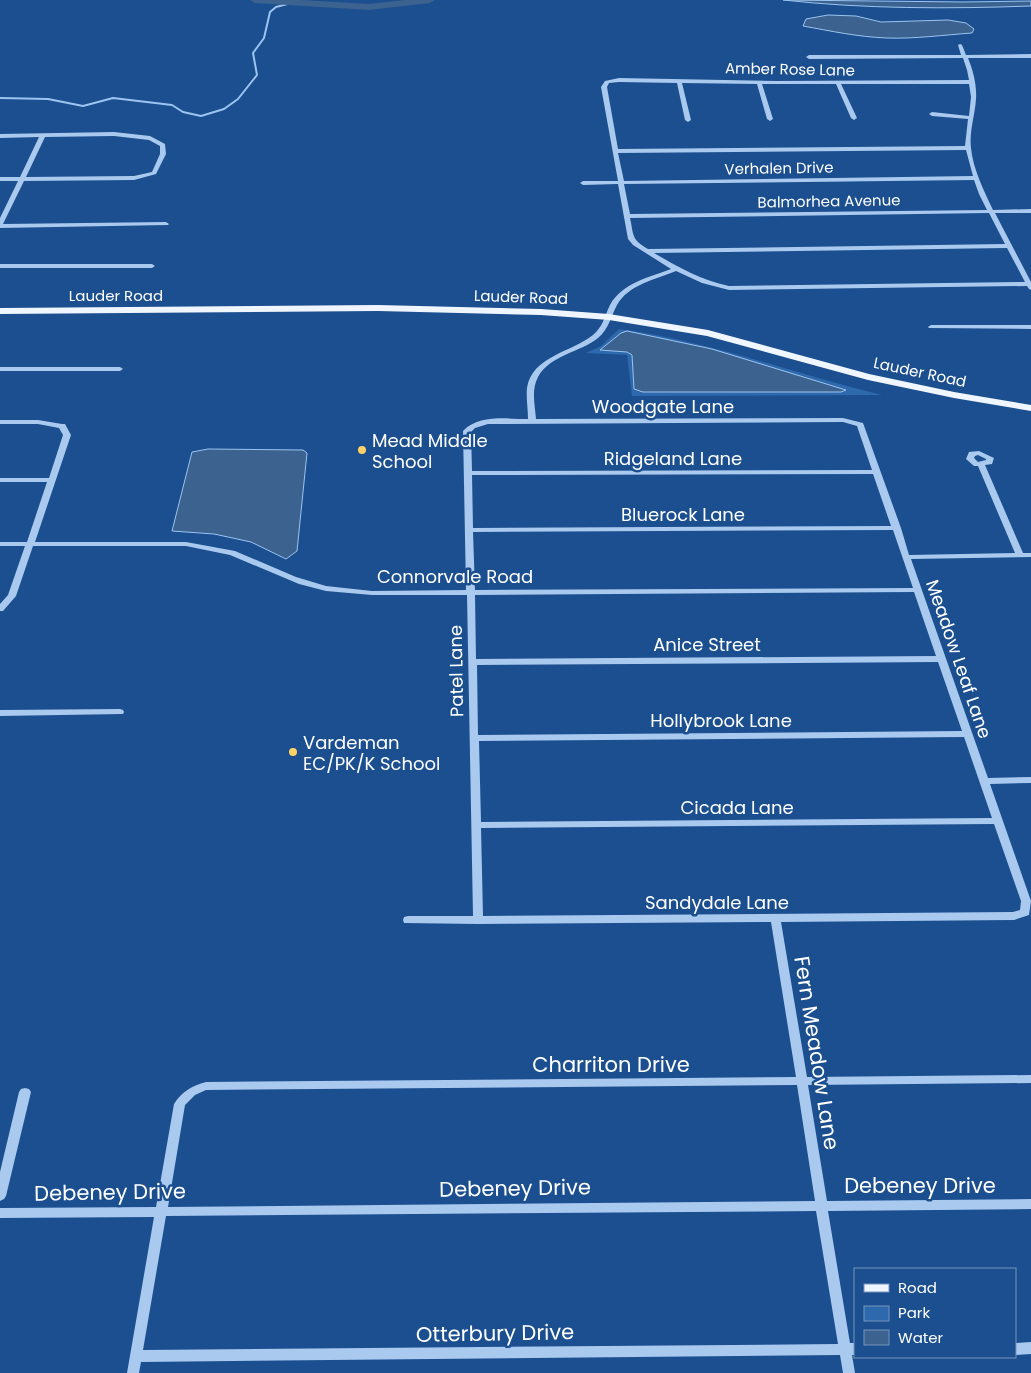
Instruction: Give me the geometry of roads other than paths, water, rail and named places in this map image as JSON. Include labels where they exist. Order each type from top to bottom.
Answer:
[{"type":"main road","name":"Lauder Road","points":[[0,311],[378,308],[548,312],[610,317],[708,333],[868,377],[954,395],[1031,408]]},
{"type":"street","points":[[607,82],[604,86],[631,240],[676,269],[712,285],[729,288],[1030,286],[976,178],[968,148],[974,97],[966,57],[960,45]]},
{"type":"street","points":[[809,57],[1031,56]]},
{"type":"street","name":"Amber Rose Lane","points":[[607,82],[619,80],[759,83],[972,82]]},
{"type":"street","points":[[679,81],[688,120]]},
{"type":"street","points":[[759,83],[770,119]]},
{"type":"street","points":[[838,83],[854,118]]},
{"type":"street","points":[[932,114],[971,118]]},
{"type":"street","points":[[0,136],[114,134],[150,138],[163,145],[163,154],[154,173],[134,178],[0,179]]},
{"type":"street","points":[[43,135],[0,225],[166,224]]},
{"type":"street","points":[[616,151],[968,148]]},
{"type":"street","name":"Verhalen Drive","points":[[583,183],[976,178]]},
{"type":"street","name":"Balmorhea Avenue","points":[[628,216],[1031,211]]},
{"type":"street","points":[[646,251],[1010,246]]},
{"type":"street","points":[[0,266],[152,266]]},
{"type":"street","points":[[532,421],[532,386],[538,372],[558,356],[596,336],[604,328],[615,303],[626,292],[676,269]]},
{"type":"street","points":[[931,327],[1031,327]]},
{"type":"street","points":[[0,369],[120,369]]},
{"type":"street","name":"Woodgate Lane","points":[[474,425],[488,422],[532,421],[843,420],[852,422]]},
{"type":"street","points":[[0,422],[38,422],[62,426],[67,435],[12,596],[0,609]]},
{"type":"street","name":"Meadow Leaf Lane","points":[[852,422],[860,425],[862,429],[897,528],[1026,901],[1025,912]]},
{"type":"street","name":"Patel Lane","points":[[474,425],[467,431],[478,920]]},
{"type":"street","points":[[981,464],[1020,555]]},
{"type":"street","name":"Ridgeland Lane","points":[[468,473],[877,472]]},
{"type":"street","points":[[0,480],[52,480]]},
{"type":"street","name":"Bluerock Lane","points":[[470,530],[897,528]]},
{"type":"street","name":"Connorvale Road","points":[[0,544],[186,544],[239,555],[304,583],[342,592],[918,590]]},
{"type":"street","points":[[907,557],[1031,555]]},
{"type":"street","name":"Anice Street","points":[[472,662],[942,659]]},
{"type":"street","points":[[0,713],[120,712]]},
{"type":"street","name":"Hollybrook Lane","points":[[474,738],[968,734]]},
{"type":"street","points":[[984,780],[1031,780]]},
{"type":"street","name":"Cicada Lane","points":[[476,826],[998,821]]},
{"type":"street","name":"Sandydale Lane","points":[[408,920],[1014,916],[1025,912]]},
{"type":"street","name":"Fern Meadow Lane","points":[[775,918],[803,1081],[821,1205],[850,1349],[849,1373]]},
{"type":"street","name":"Charriton Drive","points":[[161,1212],[180,1104],[185,1096],[193,1090],[206,1086],[1031,1079]]},
{"type":"street","points":[[0,1196],[26,1092]]},
{"type":"street","name":"Debeney Drive","points":[[0,1213],[1031,1204]]},
{"type":"street","points":[[133,1373],[161,1212]]},
{"type":"street","points":[[1016,1348],[1031,1348]]},
{"type":"street","name":"Otterbury Drive","points":[[136,1356],[850,1349]]},
{"type":"water","points":[[783,0],[1031,1],[1031,6],[907,8]]},
{"type":"water","points":[[828,15],[856,16],[881,22],[948,20],[966,23],[974,29],[972,33],[887,38],[855,35],[803,26],[806,19]]},
{"type":"water","points":[[627,331],[712,349],[846,390],[841,392],[643,392],[634,389],[632,355],[627,352],[600,350],[621,333]]},
{"type":"water","points":[[208,449],[303,450],[307,453],[297,551],[286,559],[251,542],[214,534],[172,531],[192,452]]},
{"type":"waterway","points":[[255,0],[369,7],[430,0]]},
{"type":"waterway","points":[[0,98],[48,99],[83,106],[113,98],[172,105],[183,112],[201,116],[224,109],[238,99],[257,75],[253,53],[264,38],[270,12],[276,7],[295,2]]},
{"type":"place","name":"Mead Middle School","points":[[362,450]]},
{"type":"place","name":"Vardeman EC/PK/K School","points":[[293,752]]}]
